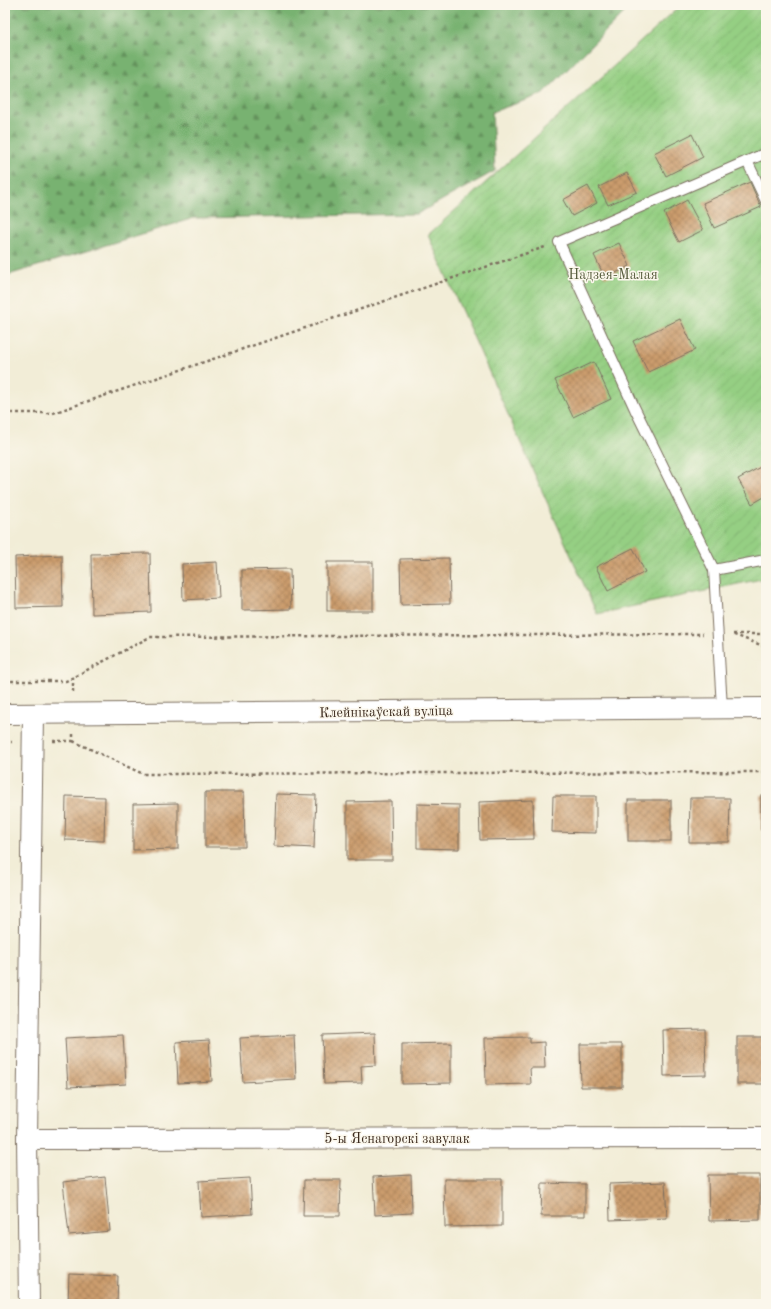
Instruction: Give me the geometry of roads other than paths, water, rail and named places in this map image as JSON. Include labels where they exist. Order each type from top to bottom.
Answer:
[{"type":"street","name":"Клейнікаўскай вуліца","points":[[5,714],[766,708]]},
{"type":"street","points":[[29,1304],[27,1139],[33,714]]},
{"type":"street","name":"5-ы Яснагорскі завулак","points":[[27,1139],[766,1138]]},
{"type":"lane","points":[[722,708],[714,570],[636,409],[559,242],[766,153]]},
{"type":"lane","points":[[747,162],[766,201]]},
{"type":"lane","points":[[714,570],[766,560]]},
{"type":"park label","name":"Надзея-Малая","points":[[613,274]]}]
